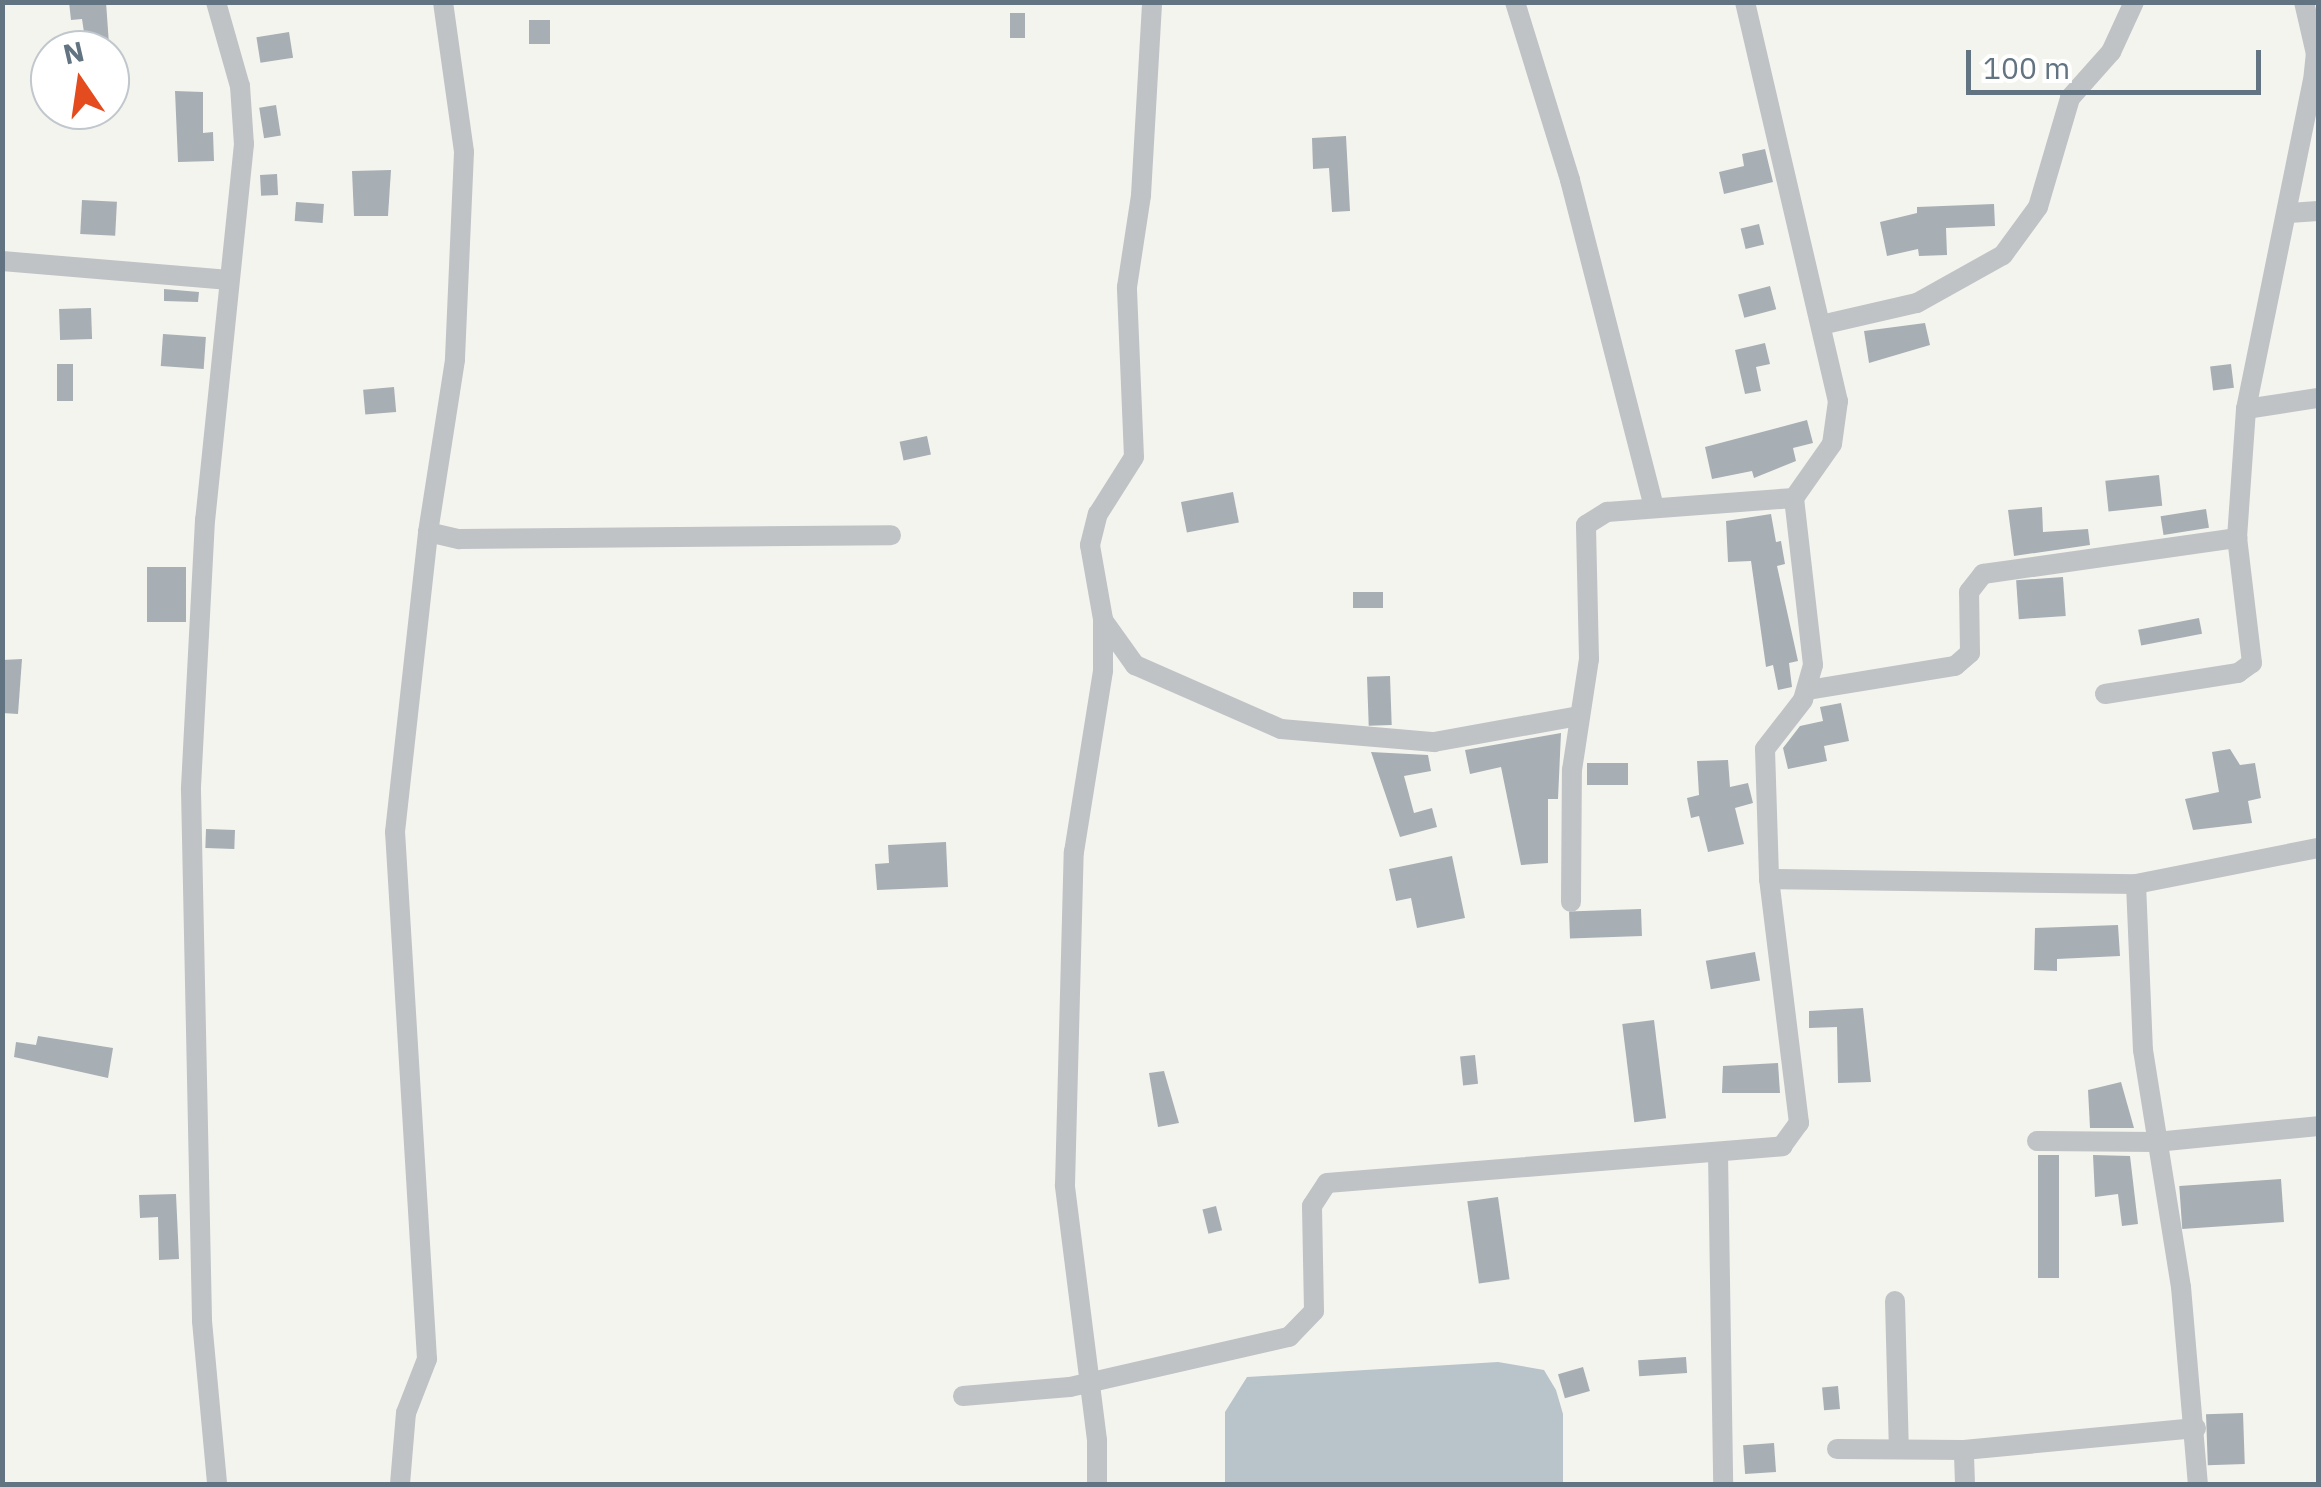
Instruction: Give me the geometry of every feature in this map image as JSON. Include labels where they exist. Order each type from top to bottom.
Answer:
[{"type":"street","points":[[216,2],[240,86],[244,144],[226,280],[192,790],[202,1322],[217,1484]]},
{"type":"street","points":[[400,1484],[406,1413],[428,1359],[396,832],[428,532],[455,360],[464,152],[444,2]]},
{"type":"street","points":[[1096,1484],[1097,1440],[1071,1268],[1064,1124],[1074,852],[1103,670],[1103,619],[1090,545],[1098,514],[1134,457],[1127,288],[1141,195],[1152,2]]},
{"type":"street","points":[[1515,2],[1570,180],[1654,506]]},
{"type":"street","points":[[964,1396],[1086,1382],[1234,1352],[1305,1326],[1316,1293],[1312,1206],[1327,1182],[1782,1146],[1800,1123],[1769,880],[1765,748],[1808,690],[1812,630],[1794,498],[1832,444],[1837,425],[1821,326],[1745,2]]},
{"type":"street","points":[[1821,326],[1917,303],[2004,255],[2038,207],[2070,98],[2111,52],[2134,2]]},
{"type":"street","points":[[2105,694],[2238,673],[2252,663],[2237,538],[2246,409],[2289,213],[2316,54],[2304,2]]},
{"type":"street","points":[[2289,213],[2318,211]]},
{"type":"street","points":[[2,261],[226,280]]},
{"type":"street","points":[[2246,409],[2318,398]]},
{"type":"street","points":[[1571,902],[1570,812],[1579,716],[1590,659],[1586,524],[1607,512],[1654,506],[1794,498]]},
{"type":"street","points":[[428,532],[459,539],[891,535]]},
{"type":"street","points":[[1808,690],[1956,666],[1970,653],[1969,592],[1983,574],[2237,538]]},
{"type":"street","points":[[1103,619],[1135,664],[1280,729],[1434,742],[1579,716]]},
{"type":"street","points":[[1769,880],[2136,884],[2318,848]]},
{"type":"street","points":[[2136,884],[2142,1050],[2196,1428],[2198,1484]]},
{"type":"street","points":[[2037,1142],[2156,1142],[2318,1126]]},
{"type":"street","points":[[1718,1153],[1723,1484]]},
{"type":"street","points":[[1896,1301],[1899,1449]]},
{"type":"street","points":[[1836,1448],[1964,1450],[2196,1428]]},
{"type":"street","points":[[1964,1450],[1965,1484]]},
{"type":"shaded area","points":[[1498,1362],[1544,1370],[1556,1390],[1563,1414],[1563,1484],[1225,1484],[1225,1412],[1247,1377]]},
{"type":"building","points":[[69,2],[106,2],[108,30],[84,30],[82,19],[71,20]]},
{"type":"building","points":[[1010,13],[1025,13],[1025,38],[1010,38]]},
{"type":"building","points":[[529,20],[550,20],[550,44],[529,44]]},
{"type":"building","points":[[289,32],[293,58],[260,63],[256,37]]},
{"type":"building","points":[[175,91],[203,92],[203,133],[213,132],[214,161],[178,162]]},
{"type":"building","points":[[276,105],[281,136],[264,138],[259,108]]},
{"type":"building","points":[[1346,136],[1350,211],[1332,212],[1329,168],[1313,169],[1312,138]]},
{"type":"building","points":[[1765,149],[1773,182],[1724,194],[1719,172],[1744,166],[1742,154]]},
{"type":"building","points":[[391,170],[388,216],[354,216],[352,171]]},
{"type":"building","points":[[277,174],[278,195],[261,196],[260,175]]},
{"type":"building","points":[[82,200],[117,202],[115,236],[80,234]]},
{"type":"building","points":[[296,202],[324,204],[323,223],[295,221]]},
{"type":"building","points":[[1994,204],[1995,226],[1946,228],[1947,255],[1919,256],[1918,249],[1887,256],[1880,222],[1917,213],[1917,207]]},
{"type":"building","points":[[1759,224],[1764,244],[1746,249],[1741,229]]},
{"type":"building","points":[[1770,286],[1776,309],[1744,318],[1738,295]]},
{"type":"building","points":[[164,289],[199,292],[198,302],[164,301]]},
{"type":"building","points":[[91,308],[92,339],[60,340],[59,309]]},
{"type":"building","points":[[1925,323],[1930,345],[1869,363],[1864,331]]},
{"type":"building","points":[[163,334],[206,337],[204,369],[161,366]]},
{"type":"building","points":[[1765,343],[1770,364],[1756,367],[1761,391],[1745,394],[1735,350]]},
{"type":"building","points":[[57,364],[73,364],[73,401],[57,401]]},
{"type":"building","points":[[2231,364],[2234,388],[2213,390],[2210,367]]},
{"type":"building","points":[[394,387],[396,412],[365,415],[363,390]]},
{"type":"building","points":[[1807,420],[1813,443],[1793,448],[1796,461],[1754,478],[1752,471],[1712,479],[1705,447]]},
{"type":"building","points":[[927,436],[931,455],[904,460],[900,442]]},
{"type":"building","points":[[2159,475],[2162,506],[2109,511],[2105,481]]},
{"type":"building","points":[[1233,492],[1239,522],[1187,533],[1181,502]]},
{"type":"building","points":[[2042,507],[2043,532],[2088,529],[2090,545],[2014,556],[2008,510]]},
{"type":"building","points":[[2206,509],[2209,528],[2164,535],[2161,516]]},
{"type":"building","points":[[1771,514],[1776,542],[1781,541],[1785,564],[1777,566],[1798,661],[1789,663],[1792,687],[1778,690],[1773,665],[1766,667],[1751,561],[1728,562],[1726,521]]},
{"type":"building","points":[[147,567],[186,567],[186,622],[147,622]]},
{"type":"building","points":[[2063,577],[2066,616],[2019,619],[2016,580]]},
{"type":"building","points":[[1353,592],[1383,592],[1383,608],[1353,608]]},
{"type":"building","points":[[2199,618],[2202,634],[2141,646],[2138,630]]},
{"type":"building","points":[[22,659],[18,714],[2,713],[2,660]]},
{"type":"building","points":[[1390,676],[1392,725],[1369,726],[1367,677]]},
{"type":"building","points":[[1841,703],[1849,741],[1824,746],[1827,761],[1788,769],[1783,748],[1800,726],[1823,721],[1820,707]]},
{"type":"building","points":[[1561,733],[1558,799],[1548,799],[1548,863],[1521,865],[1501,767],[1470,774],[1465,750]]},
{"type":"building","points":[[2230,749],[2240,765],[2255,763],[2261,798],[2248,801],[2252,823],[2193,830],[2185,799],[2219,792],[2212,752]]},
{"type":"building","points":[[1371,752],[1428,755],[1431,771],[1404,776],[1414,813],[1432,808],[1437,827],[1400,837]]},
{"type":"building","points":[[1728,760],[1730,787],[1748,783],[1753,803],[1735,808],[1744,844],[1708,852],[1699,816],[1691,818],[1687,798],[1699,795],[1697,761]]},
{"type":"building","points":[[1587,763],[1628,763],[1628,785],[1587,785]]},
{"type":"building","points":[[206,829],[235,830],[234,849],[205,848]]},
{"type":"building","points":[[946,842],[948,887],[877,890],[875,864],[889,863],[888,845]]},
{"type":"building","points":[[1452,856],[1465,918],[1417,928],[1411,898],[1396,901],[1389,869]]},
{"type":"building","points":[[1641,909],[1642,936],[1570,938],[1569,912]]},
{"type":"building","points":[[2118,925],[2120,956],[2057,959],[2057,971],[2034,970],[2035,928]]},
{"type":"building","points":[[1755,952],[1760,981],[1711,989],[1706,961]]},
{"type":"building","points":[[1863,1008],[1871,1082],[1838,1083],[1837,1027],[1809,1028],[1809,1011]]},
{"type":"building","points":[[1654,1020],[1666,1118],[1634,1122],[1622,1024]]},
{"type":"building","points":[[38,1036],[113,1048],[108,1078],[14,1057],[16,1042],[36,1045]]},
{"type":"building","points":[[1475,1055],[1478,1084],[1463,1085],[1460,1057]]},
{"type":"building","points":[[1778,1063],[1780,1093],[1722,1093],[1723,1066]]},
{"type":"building","points":[[1164,1071],[1179,1123],[1158,1127],[1149,1073]]},
{"type":"building","points":[[2121,1082],[2134,1128],[2090,1128],[2088,1090]]},
{"type":"building","points":[[2038,1155],[2059,1155],[2059,1278],[2038,1278]]},
{"type":"building","points":[[2093,1155],[2130,1156],[2138,1224],[2122,1226],[2118,1194],[2095,1197]]},
{"type":"building","points":[[2281,1179],[2284,1222],[2182,1229],[2179,1186]]},
{"type":"building","points":[[176,1194],[179,1259],[159,1260],[158,1217],[140,1218],[139,1195]]},
{"type":"building","points":[[1498,1197],[1510,1279],[1479,1284],[1467,1201]]},
{"type":"building","points":[[1216,1206],[1222,1230],[1208,1234],[1202,1209]]},
{"type":"building","points":[[1686,1357],[1687,1373],[1639,1376],[1638,1360]]},
{"type":"building","points":[[1583,1367],[1590,1391],[1565,1398],[1558,1374]]},
{"type":"building","points":[[1838,1386],[1840,1409],[1824,1410],[1822,1387]]},
{"type":"building","points":[[2243,1413],[2245,1464],[2208,1465],[2206,1414]]},
{"type":"building","points":[[1774,1443],[1776,1472],[1745,1474],[1743,1445]]}]
